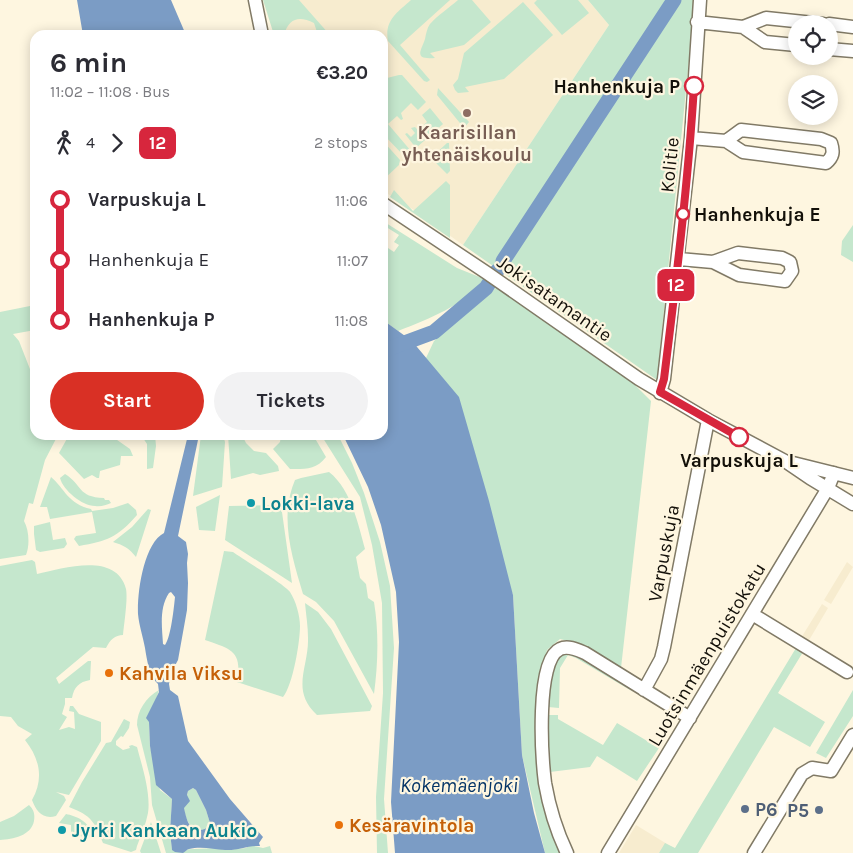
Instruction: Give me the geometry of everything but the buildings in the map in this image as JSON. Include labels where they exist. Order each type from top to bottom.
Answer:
[{"type":"street","points":[[255,0],[261,30]]},
{"type":"street","name":"Kolitie","points":[[660,392],[664,379],[679,259],[691,138],[700,0]]},
{"type":"street","points":[[698,22],[743,27],[766,18],[788,20]]},
{"type":"street","points":[[838,25],[853,27]]},
{"type":"street","points":[[743,27],[765,42],[788,44]]},
{"type":"street","points":[[838,50],[853,51]]},
{"type":"street","points":[[691,138],[726,141],[742,152],[826,164],[834,152],[830,143],[821,139],[741,130],[726,141]]},
{"type":"street","name":"Jokisatamantie","points":[[388,207],[660,392],[785,461]]},
{"type":"street","points":[[679,259],[713,262],[739,275],[774,281],[785,281],[792,271],[790,262],[782,258],[738,253],[713,262]]},
{"type":"street","name":"Varpuskuja","points":[[644,690],[661,659],[664,648],[708,420]]},
{"type":"street","points":[[785,461],[853,478]]},
{"type":"street","points":[[785,461],[853,504]]},
{"type":"street","name":"Luotsinmäenpuistokatu","points":[[608,853],[828,488],[834,473]]},
{"type":"street","points":[[752,614],[847,672]]},
{"type":"street","points":[[567,853],[552,809],[546,784],[543,754],[544,683],[546,667],[551,657],[559,649],[567,647],[585,654],[690,718]]},
{"type":"street","points":[[754,853],[802,774],[812,768],[831,771],[853,735]]},
{"type":"shaded area","name":"Kaarisillan yhtenäiskoulu","points":[[267,0],[588,0],[609,25],[463,245],[388,194],[388,30],[274,30]]},
{"type":"shaded area","points":[[847,562],[853,567],[831,604],[824,600]]},
{"type":"shaded area","points":[[822,604],[828,608],[808,642],[801,638]]},
{"type":"shaded area","points":[[636,825],[672,847],[684,853],[619,853]]},
{"type":"green space","points":[[263,0],[299,0],[325,30],[316,30],[314,23],[300,19],[292,21],[286,30],[272,30]]},
{"type":"green space","points":[[411,0],[450,0],[400,45],[430,80],[427,82],[388,41],[388,27],[397,13]]},
{"type":"green space","points":[[458,0],[472,0],[491,22],[464,45],[430,53],[435,58],[424,58],[420,54],[427,29],[430,24]]},
{"type":"green space","points":[[537,0],[578,0],[589,13],[562,35],[534,3]]},
{"type":"green space","points":[[588,0],[695,0],[657,380],[463,245],[609,25]]},
{"type":"green space","points":[[523,2],[553,35],[504,79],[465,87],[469,92],[458,93],[453,85],[458,79],[464,53]]},
{"type":"green space","points":[[402,75],[426,102],[418,110],[411,103],[401,113],[403,119],[401,120],[397,116],[388,124],[388,78]]},
{"type":"green space","points":[[438,88],[469,122],[464,128],[437,95]]},
{"type":"green space","points":[[430,108],[443,124],[416,148],[405,134],[407,133],[411,137],[415,133],[411,128],[415,127],[418,130],[427,122],[422,115]]},
{"type":"green space","points":[[388,124],[412,152],[406,158],[388,139]]},
{"type":"green space","points":[[449,143],[450,171],[447,174],[431,158]]},
{"type":"green space","points":[[388,147],[400,160],[399,165],[388,175]]},
{"type":"green space","points":[[446,181],[450,185],[450,238],[390,197],[394,190],[413,211]]},
{"type":"green space","points":[[388,224],[457,268],[487,280],[456,304],[434,316],[398,331],[388,324],[388,248],[394,252],[399,245],[394,242],[399,235],[388,228]]},
{"type":"green space","points":[[853,225],[853,262],[841,255],[842,241]]},
{"type":"green space","points":[[497,287],[631,381],[651,401],[621,668],[576,643],[560,639],[547,650],[541,676],[539,713],[561,853],[545,853],[522,755],[513,595],[426,358],[434,341]]},
{"type":"green space","points":[[30,306],[30,331],[13,334],[19,341],[30,369],[30,440],[55,440],[45,460],[33,504],[29,503],[24,521],[28,538],[26,555],[0,559],[0,312]]},
{"type":"green space","points":[[66,440],[117,440],[130,449],[133,456],[121,456],[120,465],[100,471],[99,478],[92,475],[84,479],[59,453]]},
{"type":"green space","points":[[144,440],[155,440],[153,468],[147,469],[147,444]]},
{"type":"green space","points":[[200,440],[224,440],[222,487],[193,496]]},
{"type":"green space","points":[[228,440],[244,440],[254,451],[266,453],[278,466],[279,471],[260,475],[253,473],[231,479]]},
{"type":"green space","points":[[280,440],[316,440],[326,457],[314,467],[290,469],[273,449]]},
{"type":"green space","points":[[324,440],[340,440],[352,463],[380,542],[390,586],[394,648],[384,799],[388,853],[377,853],[376,797],[383,693],[382,603],[372,545],[360,497]]},
{"type":"green space","points":[[329,472],[337,479],[353,507],[365,549],[356,557],[360,578],[366,584],[368,598],[374,602],[376,613],[377,648],[374,694],[334,621],[316,602],[303,594],[291,551],[288,508],[295,480]]},
{"type":"green space","points":[[65,474],[85,493],[104,498],[111,503],[97,506],[79,500],[62,483],[60,478]]},
{"type":"green space","points":[[51,477],[72,500],[92,511],[113,508],[128,503],[136,510],[137,515],[117,534],[104,540],[79,546],[74,539],[76,536],[96,533],[92,512],[50,519],[47,507],[40,507]]},
{"type":"green space","points":[[220,495],[215,531],[199,530],[196,507]]},
{"type":"green space","points":[[281,505],[292,583],[225,540],[229,506]]},
{"type":"green space","points":[[148,509],[151,510],[136,557],[126,547],[113,542],[132,527]]},
{"type":"green space","points":[[50,522],[53,540],[65,538],[67,544],[64,548],[40,552],[36,550],[34,526]]},
{"type":"green space","points":[[224,551],[233,552],[272,578],[290,592],[294,600],[300,622],[299,642],[293,673],[283,697],[237,682],[238,663],[233,652],[205,640]]},
{"type":"green space","points":[[32,560],[35,562],[37,574],[87,565],[100,566],[111,570],[120,577],[126,589],[123,635],[113,638],[106,648],[93,647],[56,678],[59,684],[88,661],[91,661],[90,680],[78,686],[72,698],[65,698],[62,714],[67,717],[59,730],[69,727],[75,729],[74,712],[69,711],[70,706],[73,706],[79,714],[101,722],[101,741],[69,795],[56,792],[64,796],[66,800],[56,816],[51,817],[41,814],[32,800],[38,784],[39,769],[34,754],[25,740],[32,734],[18,726],[11,717],[0,716],[0,566]]},
{"type":"green space","points":[[305,603],[318,612],[331,629],[372,706],[370,711],[317,715],[309,706],[304,696],[303,687],[308,649]]},
{"type":"green space","points":[[796,648],[803,652],[778,693],[825,722],[810,747],[774,727],[698,853],[659,853],[665,843],[675,848]]},
{"type":"green space","points":[[566,652],[582,658],[635,693],[568,655],[560,668],[559,708],[548,707],[549,682],[555,659]]},
{"type":"green space","points":[[159,690],[149,722],[150,746],[160,790],[172,799],[170,832],[172,850],[217,848],[226,850],[246,848],[250,845],[263,848],[270,846],[272,853],[166,853],[152,805],[150,777],[137,725],[143,705],[150,696]]},
{"type":"green space","points":[[853,690],[853,716],[826,758],[816,753]]},
{"type":"green space","points":[[548,715],[558,715],[558,719],[603,745],[617,723],[659,748],[637,781],[597,756],[590,767],[550,772],[547,731]]},
{"type":"green space","points":[[124,719],[130,722],[129,728],[123,737],[121,736],[116,741],[116,745],[123,750],[130,748],[129,746],[132,745],[137,747],[146,780],[149,805],[146,821],[136,850],[131,852],[103,843],[91,820],[83,813],[69,807],[106,743],[111,742]]},
{"type":"green space","points":[[193,788],[196,790],[206,810],[210,823],[202,831],[193,829],[185,813],[184,807],[188,791]]},
{"type":"green space","points":[[29,805],[33,810],[34,821],[29,830],[16,838],[0,840],[0,822],[14,816]]},
{"type":"green space","points":[[66,814],[84,821],[89,829],[89,838],[71,834],[71,825],[59,823]]},
{"type":"green space","points":[[151,822],[161,853],[141,853],[140,851]]},
{"type":"water","points":[[77,0],[171,0],[184,30],[82,30]]},
{"type":"water","name":"Kokemäenjoki","points":[[388,324],[412,341],[459,397],[489,501],[513,595],[522,755],[534,813],[545,853],[395,853],[391,802],[399,642],[396,592],[381,525],[368,487],[345,440],[388,440]]},
{"type":"water","points":[[187,440],[198,440],[178,536],[186,542],[188,554],[187,610],[178,660],[171,673],[169,684],[170,690],[178,696],[188,741],[230,799],[263,837],[259,843],[260,846],[229,850],[193,848],[187,849],[183,853],[172,850],[170,832],[172,799],[156,785],[150,746],[149,722],[146,718],[159,692],[158,684],[152,677],[149,668],[138,614],[143,569],[151,547],[157,538],[164,533]],"holes":[[[171,592],[175,597],[171,629],[165,645],[163,644],[162,611],[169,593]],[[193,788],[196,790],[210,823],[207,828],[201,830],[193,829],[190,826],[184,808],[190,801],[187,795],[188,791]]]},
{"type":"waterway","points":[[503,261],[674,0]]},
{"type":"waterway","points":[[388,349],[434,332],[486,288],[497,271]]},
{"type":"bus line","name":"12","points":[[694,86],[691,138],[679,259],[664,379],[660,392],[739,437]]},
{"type":"place","name":"Hanhenkuja P","points":[[694,86]]},
{"type":"place","name":"Kaarisillan yhtenäiskoulu","points":[[467,113]]},
{"type":"place","name":"Hanhenkuja E","points":[[683,214]]},
{"type":"place","name":"Varpuskuja L","points":[[739,437]]},
{"type":"place","name":"Lokki-lava","points":[[251,503]]},
{"type":"place","name":"Kahvila Viksu","points":[[109,673]]},
{"type":"place","name":"P6","points":[[745,809]]},
{"type":"place","name":"P5","points":[[819,810]]},
{"type":"place","name":"Kesäravintola","points":[[339,825]]},
{"type":"place","name":"Jyrki Kankaan Aukio","points":[[62,830]]}]
